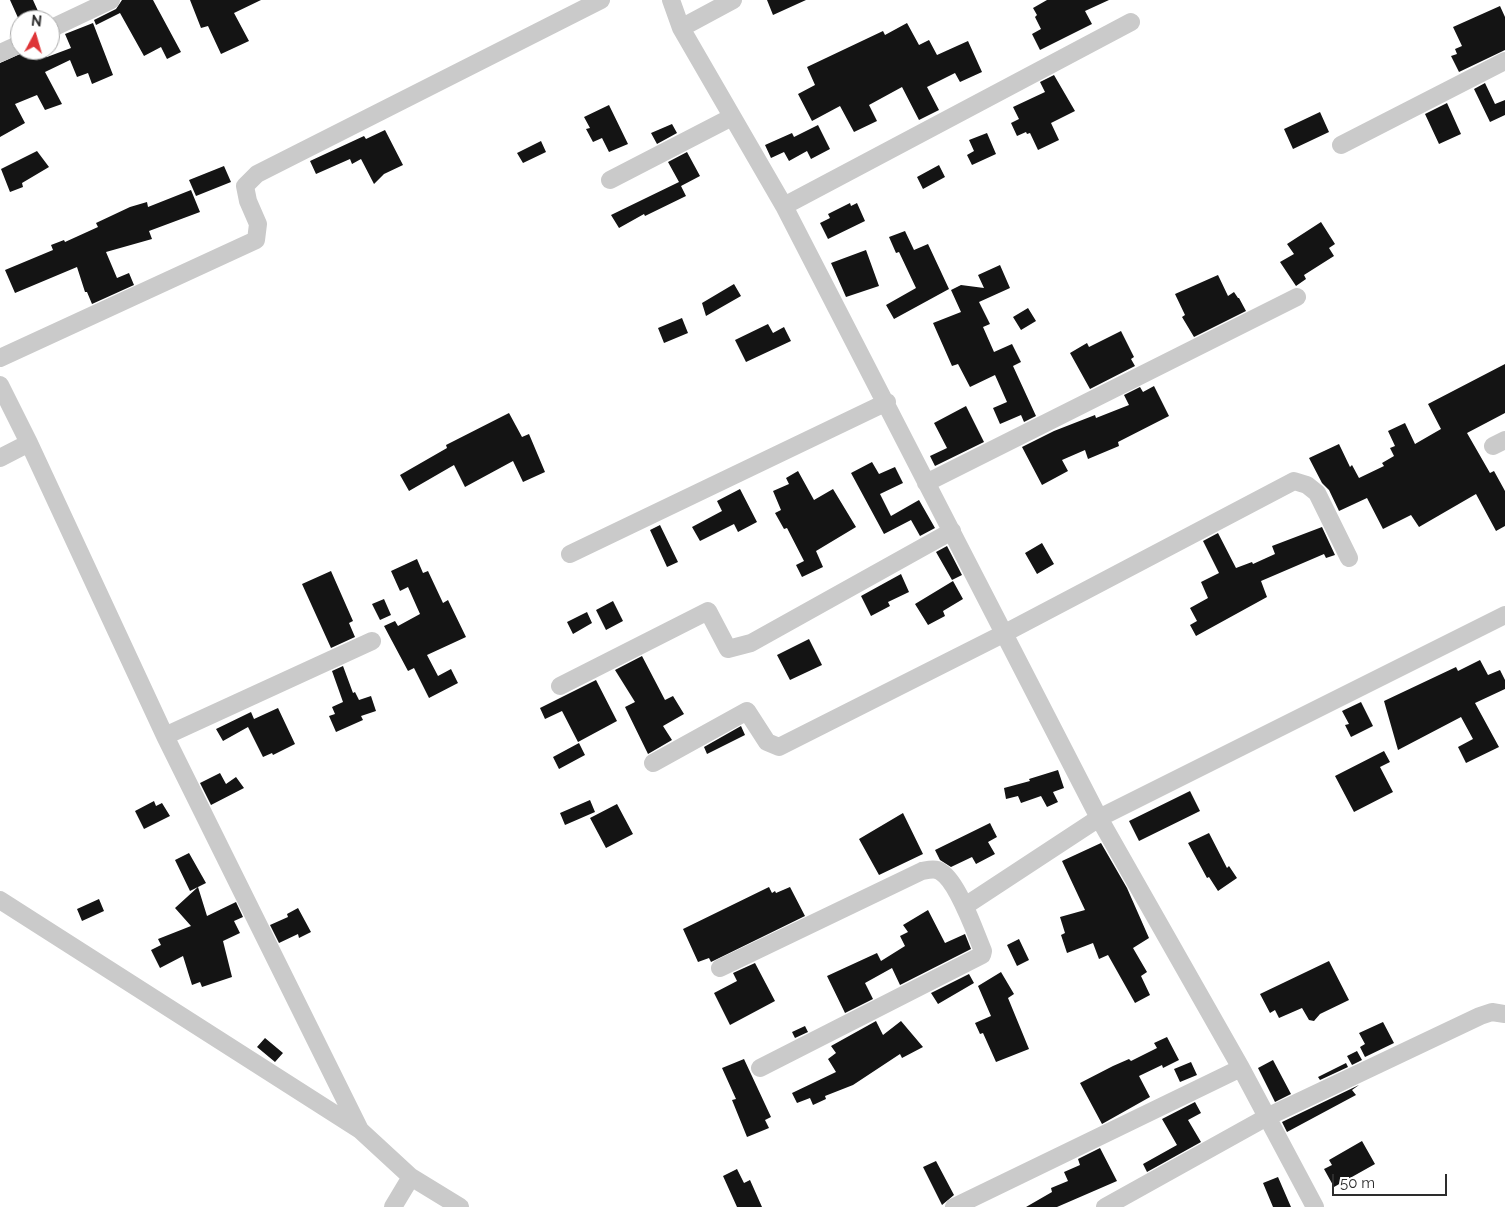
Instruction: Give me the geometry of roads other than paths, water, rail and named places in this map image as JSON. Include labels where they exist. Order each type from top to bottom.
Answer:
[{"type":"street","points":[[60,24],[111,0]]},
{"type":"street","points":[[0,358],[256,240],[258,224],[248,201],[245,186],[257,174],[601,0]]},
{"type":"street","points":[[671,0],[681,28],[784,206],[887,402],[926,483],[1099,818],[1241,1068],[1315,1207]]},
{"type":"street","points":[[681,28],[733,0]]},
{"type":"street","points":[[784,206],[1131,22]]},
{"type":"street","points":[[1341,146],[1505,61]]},
{"type":"street","points":[[610,180],[732,117]]},
{"type":"street","points":[[926,483],[1297,298]]},
{"type":"street","points":[[0,385],[30,443],[165,736],[360,1130]]},
{"type":"street","points":[[570,554],[887,402]]},
{"type":"street","points":[[0,458],[30,443]]},
{"type":"street","points":[[653,763],[747,711],[767,742],[779,747],[1005,633],[1294,481],[1307,484],[1317,492],[1349,558]]},
{"type":"street","points":[[560,686],[708,611],[728,649],[751,643],[952,531]]},
{"type":"street","points":[[965,906],[1099,818],[1505,616]]},
{"type":"street","points":[[165,736],[372,641]]},
{"type":"street","points":[[720,968],[922,871],[940,870],[948,878],[965,906],[983,951],[982,956],[760,1068]]},
{"type":"street","points":[[0,900],[360,1130],[411,1177],[460,1207]]},
{"type":"street","points":[[1105,1207],[1267,1117],[1480,1016],[1492,1012],[1505,1014]]},
{"type":"street","points":[[954,1207],[1241,1068]]},
{"type":"street","points":[[393,1207],[411,1177]]}]
